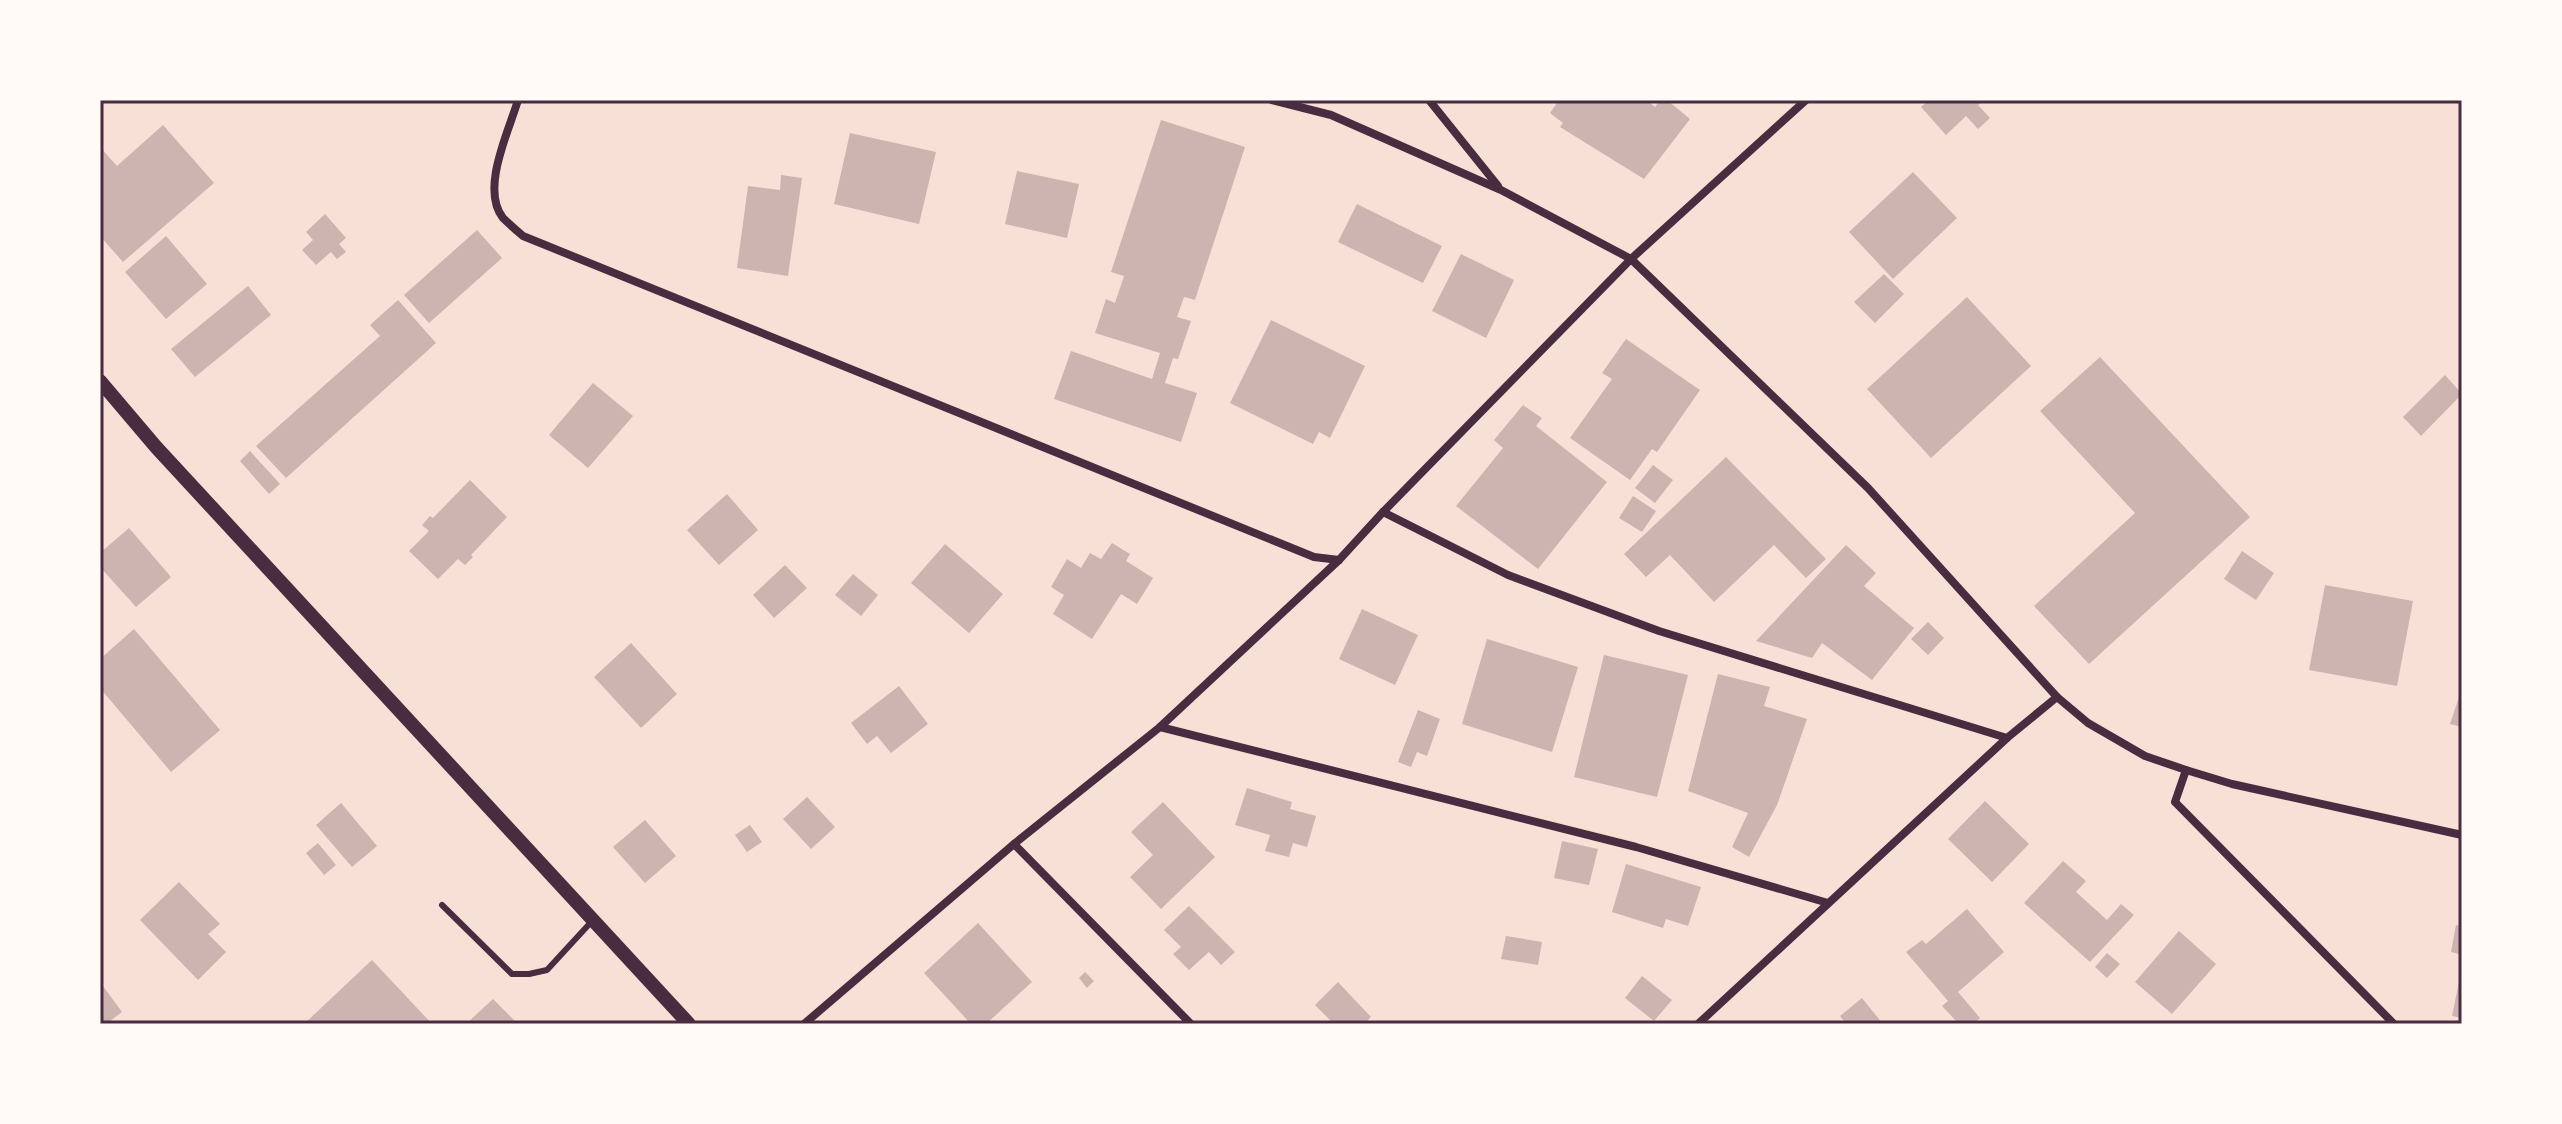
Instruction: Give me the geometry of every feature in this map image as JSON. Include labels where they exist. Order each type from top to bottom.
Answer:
[{"type":"street","points":[[518,100],[495,177],[494,196],[502,216],[523,236],[1314,557],[1339,560]]},
{"type":"street","points":[[1272,100],[1331,115],[1501,190],[1631,259],[1868,488],[2057,697],[2088,723],[2145,756],[2232,784],[2462,835]]},
{"type":"street","points":[[1429,100],[1501,190]]},
{"type":"street","points":[[804,1024],[1014,844],[1160,727],[1339,560],[1631,259],[1806,100]]},
{"type":"street","points":[[100,381],[167,459],[689,1024]]},
{"type":"street","points":[[1383,512],[1508,575],[1659,631],[2007,738]]},
{"type":"street","points":[[1698,1024],[2007,738],[2057,697]]},
{"type":"street","points":[[1160,727],[1636,847],[1828,903]]},
{"type":"street","points":[[2186,770],[2175,802],[2394,1024]]},
{"type":"street","points":[[1014,844],[1191,1024]]},
{"type":"lane","points":[[442,905],[512,974],[547,970],[593,920]]},
{"type":"building","points":[[1559,100],[1646,100],[1655,107],[1660,100],[1667,100],[1690,119],[1644,179],[1560,127],[1563,123],[1550,113]]},
{"type":"building","points":[[1929,100],[1984,100],[1978,105],[1990,118],[1978,129],[1966,116],[1946,135],[1921,107]]},
{"type":"building","points":[[1161,120],[1245,147],[1195,300],[1184,297],[1177,317],[1191,321],[1178,359],[1173,358],[1165,383],[1197,393],[1181,442],[1054,399],[1071,351],[1152,379],[1160,353],[1095,333],[1106,299],[1115,303],[1124,276],[1111,272]]},
{"type":"building","points":[[163,125],[214,183],[123,262],[100,236],[100,147],[117,166]]},
{"type":"building","points":[[850,133],[936,152],[919,224],[834,204]]},
{"type":"building","points":[[1017,171],[1079,184],[1067,238],[1005,224]]},
{"type":"building","points":[[1913,172],[1957,218],[1893,279],[1849,232]]},
{"type":"building","points":[[781,175],[802,178],[788,276],[737,268],[748,186],[780,190]]},
{"type":"building","points":[[1357,204],[1442,246],[1423,283],[1338,242]]},
{"type":"building","points":[[325,214],[346,238],[339,244],[346,252],[337,259],[331,252],[316,265],[302,250],[313,240],[306,232]]},
{"type":"building","points":[[477,230],[502,258],[429,323],[404,295]]},
{"type":"building","points":[[166,236],[207,284],[166,319],[125,272]]},
{"type":"building","points":[[1461,254],[1514,280],[1486,338],[1432,311]]},
{"type":"building","points":[[1884,274],[1904,294],[1875,323],[1854,302]]},
{"type":"building","points":[[248,286],[271,315],[195,377],[171,349]]},
{"type":"building","points":[[1967,297],[2031,366],[1931,458],[1867,389]]},
{"type":"building","points":[[398,300],[436,343],[286,478],[256,446],[380,336],[370,325]]},
{"type":"building","points":[[1271,320],[1365,366],[1330,438],[1319,432],[1313,444],[1230,403]]},
{"type":"building","points":[[1626,339],[1700,390],[1657,452],[1652,449],[1630,480],[1570,438],[1612,379],[1602,373]]},
{"type":"building","points":[[2100,357],[2250,517],[2089,664],[2034,606],[2135,513],[2040,411]]},
{"type":"building","points":[[2445,375],[2462,394],[2421,436],[2403,417]]},
{"type":"building","points":[[593,383],[633,416],[588,468],[549,435]]},
{"type":"building","points":[[1523,405],[1542,418],[1536,426],[1607,482],[1538,569],[1456,506],[1503,448],[1494,440]]},
{"type":"building","points":[[250,451],[280,484],[269,494],[240,461]]},
{"type":"building","points":[[1726,457],[1826,559],[1806,578],[1774,545],[1714,602],[1670,555],[1646,577],[1624,554]]},
{"type":"building","points":[[1653,465],[1673,480],[1655,503],[1635,488]]},
{"type":"building","points":[[470,480],[507,517],[465,565],[458,559],[438,579],[409,551],[429,531],[422,525],[430,516],[433,518]]},
{"type":"building","points":[[727,494],[758,530],[719,565],[687,530]]},
{"type":"building","points":[[1633,496],[1656,511],[1642,532],[1619,518]]},
{"type":"building","points":[[129,528],[171,577],[136,607],[100,567],[100,553]]},
{"type":"building","points":[[1112,543],[1130,554],[1126,561],[1153,578],[1137,604],[1121,594],[1092,639],[1053,614],[1064,595],[1051,587],[1067,559],[1081,568],[1090,553],[1101,559]]},
{"type":"building","points":[[945,544],[1003,594],[969,633],[911,583]]},
{"type":"building","points":[[1846,545],[1876,573],[1864,586],[1914,628],[1872,680],[1822,643],[1812,658],[1756,641]]},
{"type":"building","points":[[2242,551],[2274,573],[2256,600],[2224,579]]},
{"type":"building","points":[[785,565],[807,588],[774,618],[753,595]]},
{"type":"building","points":[[853,574],[878,595],[861,616],[835,595]]},
{"type":"building","points":[[2325,585],[2413,601],[2397,686],[2309,670]]},
{"type":"building","points":[[1362,609],[1418,635],[1395,685],[1339,659]]},
{"type":"building","points":[[1928,622],[1944,638],[1928,655],[1911,639]]},
{"type":"building","points":[[134,629],[220,730],[171,772],[100,688],[100,659]]},
{"type":"building","points":[[1487,639],[1578,667],[1552,752],[1462,724]]},
{"type":"building","points":[[631,643],[677,694],[641,728],[594,677]]},
{"type":"building","points":[[1604,655],[1688,675],[1657,797],[1574,777]]},
{"type":"building","points":[[1718,674],[1770,687],[1764,706],[1807,719],[1777,805],[1749,857],[1732,847],[1748,813],[1688,791]]},
{"type":"building","points":[[899,686],[928,724],[891,753],[877,736],[867,744],[851,723]]},
{"type":"building","points":[[2462,688],[2462,727],[2450,724]]},
{"type":"building","points":[[1418,710],[1440,719],[1427,756],[1417,752],[1411,767],[1398,762]]},
{"type":"building","points":[[1247,788],[1292,802],[1290,809],[1316,816],[1307,847],[1293,843],[1289,857],[1265,851],[1270,835],[1235,825]]},
{"type":"building","points":[[807,797],[835,827],[811,849],[783,819]]},
{"type":"building","points":[[1985,801],[2029,844],[1992,882],[1948,839]]},
{"type":"building","points":[[1163,802],[1215,857],[1161,909],[1130,877],[1153,855],[1131,832]]},
{"type":"building","points":[[341,803],[377,846],[352,867],[316,825]]},
{"type":"building","points":[[645,820],[676,856],[645,883],[613,847]]},
{"type":"building","points":[[750,825],[762,842],[747,852],[735,835]]},
{"type":"building","points":[[1562,841],[1598,849],[1589,885],[1554,878]]},
{"type":"building","points":[[318,843],[336,865],[324,875],[306,853]]},
{"type":"building","points":[[2063,861],[2086,881],[2076,892],[2107,920],[2121,904],[2134,915],[2090,962],[2024,903]]},
{"type":"building","points":[[1626,864],[1701,887],[1688,926],[1666,919],[1663,928],[1612,912]]},
{"type":"building","points":[[179,882],[220,924],[208,934],[226,952],[198,980],[140,920]]},
{"type":"building","points":[[1189,906],[1235,952],[1221,965],[1209,952],[1189,970],[1173,954],[1181,947],[1164,930]]},
{"type":"building","points":[[1967,909],[2004,952],[1958,992],[1980,1018],[1973,1024],[1959,1024],[1942,1006],[1948,1001],[1906,952],[1922,940],[1926,944]]},
{"type":"building","points":[[978,923],[1032,982],[986,1024],[971,1024],[924,973]]},
{"type":"building","points":[[2456,925],[2462,927],[2462,955],[2451,952]]},
{"type":"building","points":[[2179,931],[2216,964],[2172,1014],[2135,982]]},
{"type":"building","points":[[1506,936],[1542,942],[1538,965],[1501,959]]},
{"type":"building","points":[[2107,953],[2120,964],[2107,978],[2095,967]]},
{"type":"building","points":[[372,960],[432,1024],[304,1024]]},
{"type":"building","points":[[1085,972],[1094,981],[1087,988],[1079,978]]},
{"type":"building","points":[[1642,976],[1672,1000],[1654,1021],[1625,998]]},
{"type":"building","points":[[100,982],[122,1012],[106,1024],[100,1024]]},
{"type":"building","points":[[1338,982],[1371,1017],[1364,1024],[1334,1024],[1315,1005]]},
{"type":"building","points":[[2459,982],[2462,982],[2462,1018],[2452,1016]]},
{"type":"building","points":[[1862,998],[1883,1024],[1841,1024],[1844,1021],[1840,1016]]},
{"type":"building","points":[[493,999],[518,1024],[466,1024]]}]
